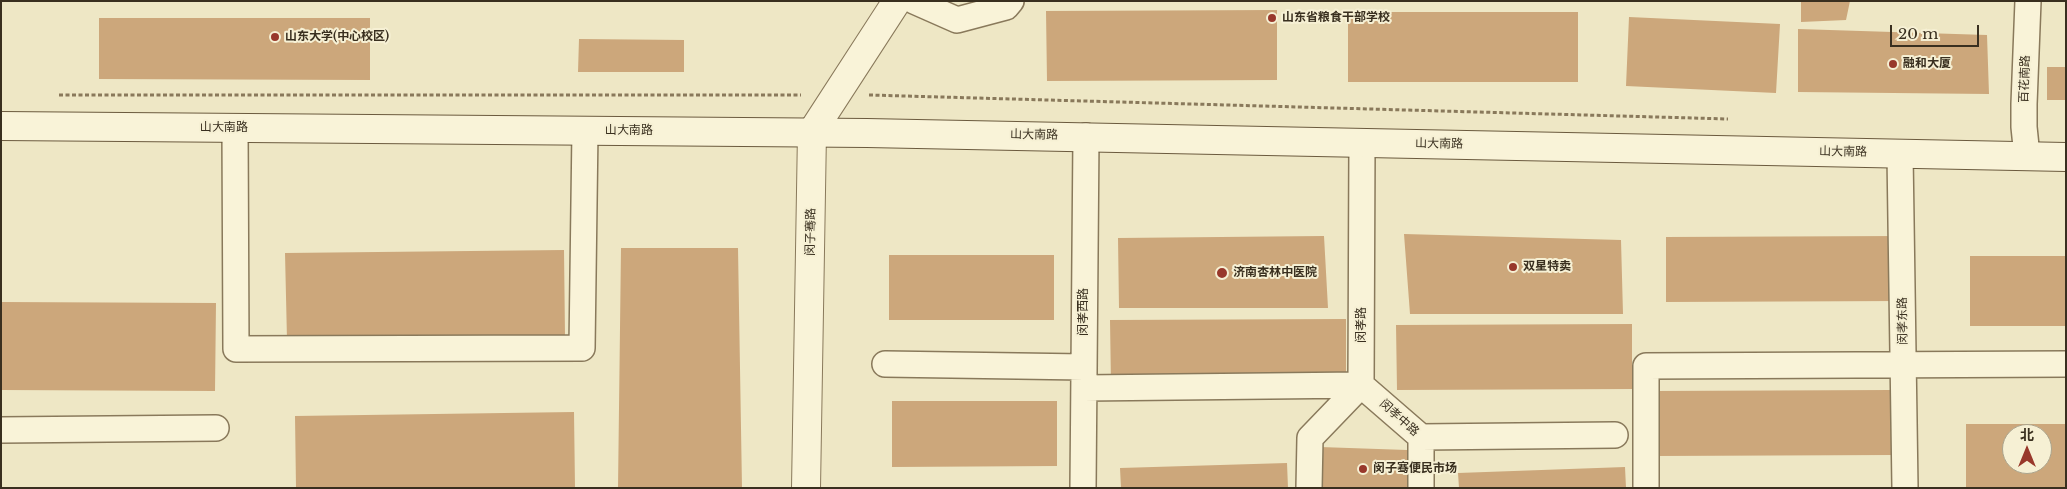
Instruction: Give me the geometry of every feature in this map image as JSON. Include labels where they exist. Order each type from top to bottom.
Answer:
[{"type":"main road","points":[[812,132],[838,95],[897,1]]},
{"type":"main road","name":"山大南路","points":[[1,126],[1086,136],[2066,157]]},
{"type":"main road","name":"闵子骞路","points":[[806,488],[812,132]]},
{"type":"street","points":[[914,1],[957,20],[1006,7],[1010,1]]},
{"type":"street","name":"百花南路","points":[[2028,1],[2024,104],[2024,127],[2028,156]]},
{"type":"street","points":[[235,128],[236,349],[582,348],[585,130]]},
{"type":"street","name":"闵孝西路","points":[[1084,488],[1086,136]]},
{"type":"street","name":"闵孝路","points":[[1361,385],[1362,142]]},
{"type":"street","name":"闵孝东路","points":[[1900,154],[1905,488]]},
{"type":"street","points":[[885,364],[1084,378],[1361,385]]},
{"type":"street","points":[[1646,488],[1646,366],[2066,364]]},
{"type":"street","points":[[1309,488],[1310,438],[1361,385]]},
{"type":"street","name":"闵孝中路","points":[[1361,385],[1421,437],[1421,488]]},
{"type":"street","points":[[1,430],[216,428]]},
{"type":"street","points":[[1421,437],[1615,436]]},
{"type":"path","points":[[51,95],[838,95],[1736,119]]},
{"type":"building","points":[[1801,1],[1850,1],[1846,20],[1801,22]]},
{"type":"building","points":[[1277,10],[1277,80],[1047,81],[1046,11]]},
{"type":"building","points":[[1348,12],[1578,12],[1578,82],[1348,82]]},
{"type":"building","points":[[1629,17],[1780,24],[1776,93],[1626,86]]},
{"type":"building","points":[[99,18],[370,18],[370,80],[99,79]]},
{"type":"building","name":"融和大厦","points":[[1798,29],[1987,35],[1989,94],[1798,92]]},
{"type":"building","points":[[579,39],[684,40],[684,72],[578,72]]},
{"type":"building","points":[[2047,67],[2066,67],[2066,100],[2047,100]]},
{"type":"building","points":[[1404,234],[1621,240],[1623,314],[1410,314]]},
{"type":"building","name":"济南杏林中医院","points":[[1324,236],[1328,308],[1119,308],[1118,238]]},
{"type":"building","points":[[1901,236],[1902,301],[1666,302],[1666,237]]},
{"type":"building","points":[[621,248],[738,248],[742,488],[618,488]]},
{"type":"building","points":[[564,250],[565,336],[287,340],[285,253]]},
{"type":"building","points":[[889,255],[1054,255],[1054,320],[889,320]]},
{"type":"building","points":[[1970,256],[2066,256],[2066,326],[1970,326]]},
{"type":"building","points":[[1,302],[216,303],[215,391],[1,390]]},
{"type":"building","points":[[1346,319],[1346,384],[1111,385],[1110,320]]},
{"type":"building","points":[[1632,324],[1632,389],[1397,390],[1396,325]]},
{"type":"building","points":[[1891,390],[1892,455],[1656,456],[1656,391]]},
{"type":"building","points":[[892,401],[1057,401],[1057,466],[892,467]]},
{"type":"building","points":[[574,412],[575,488],[296,488],[295,416]]},
{"type":"building","points":[[1966,424],[2002,424],[2002,474],[2052,474],[2052,424],[2066,424],[2066,488],[1966,488]]},
{"type":"building","name":"闵子骞便民市场","points":[[1320,447],[1407,450],[1408,488],[1319,488]]},
{"type":"building","points":[[1287,463],[1288,488],[1121,488],[1120,468]]},
{"type":"building","points":[[1625,467],[1626,488],[1459,488],[1458,473]]},
{"type":"place","name":"山东省粮食干部学校","points":[[1272,18]]},
{"type":"place","name":"山东大学(中心校区)","points":[[275,37]]},
{"type":"place","name":"融和大厦","points":[[1893,64]]},
{"type":"place","name":"双星特卖","points":[[1513,267]]},
{"type":"place","name":"济南杏林中医院","points":[[1222,273]]},
{"type":"place","name":"闵子骞便民市场","points":[[1363,469]]}]
